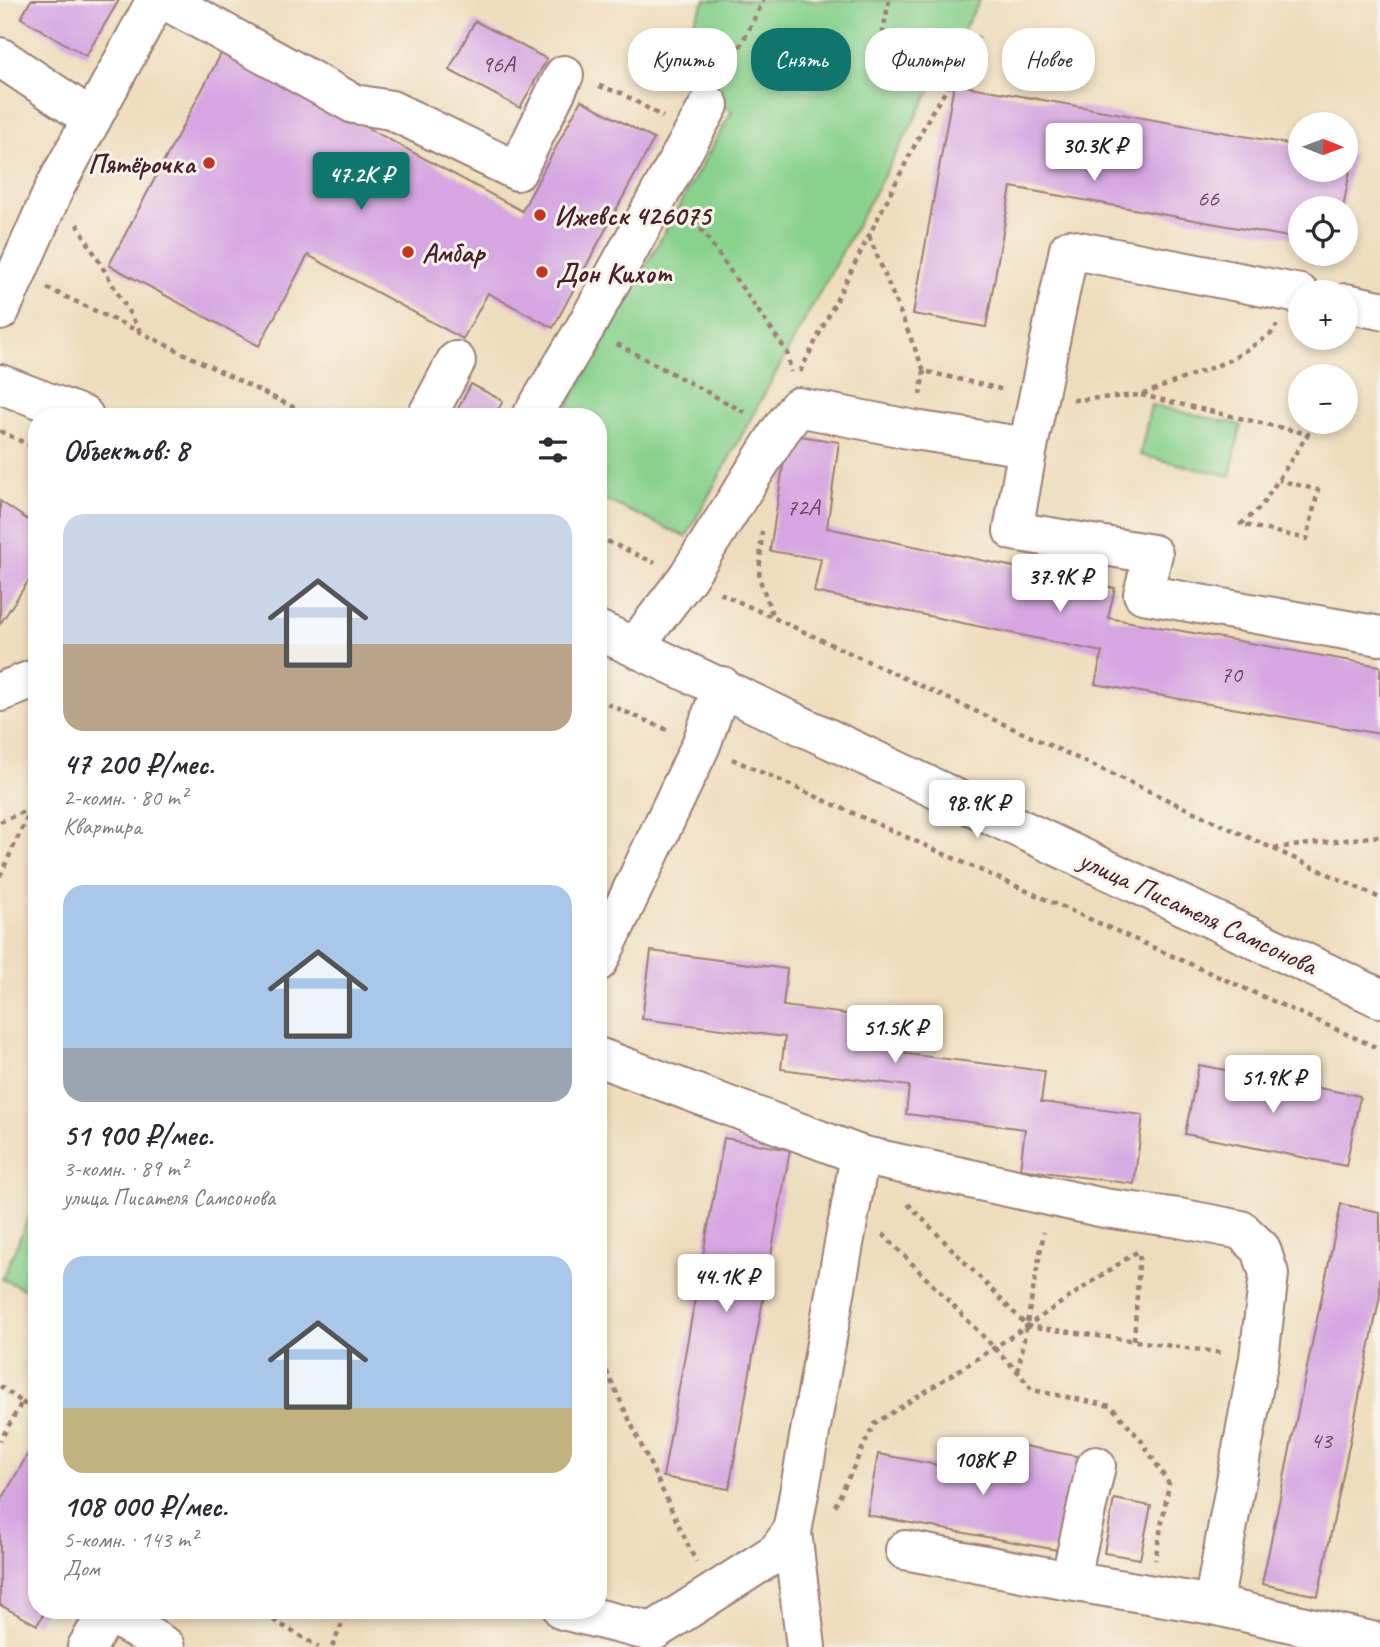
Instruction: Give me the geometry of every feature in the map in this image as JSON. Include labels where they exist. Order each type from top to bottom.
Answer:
[{"type":"street","points":[[0,310],[55,187],[156,0]]},
{"type":"street","points":[[166,0],[354,104],[391,110],[517,171],[564,75]]},
{"type":"street","points":[[0,57],[92,119]]},
{"type":"street","points":[[537,408],[585,328],[701,119]]},
{"type":"street","points":[[1288,292],[1069,249],[1013,531],[1153,554],[1143,594],[1380,636]]},
{"type":"street","points":[[1358,305],[1380,310]]},
{"type":"street","points":[[431,408],[456,360]]},
{"type":"street","points":[[0,384],[62,408]]},
{"type":"street","points":[[635,646],[687,578],[791,408],[1028,447]]},
{"type":"street","name":"улица Писателя Самсонова","points":[[607,634],[1380,998]]},
{"type":"street","points":[[0,692],[28,681]]},
{"type":"street","points":[[607,943],[701,745],[722,686]]},
{"type":"street","points":[[607,1060],[860,1155],[1104,1208],[1241,1230],[1261,1249],[1269,1274],[1259,1358],[1213,1605]]},
{"type":"street","points":[[806,1647],[792,1532],[860,1155]]},
{"type":"street","points":[[1070,1581],[1096,1466]]},
{"type":"street","points":[[587,1619],[652,1643],[711,1594],[777,1552],[792,1532]]},
{"type":"street","points":[[905,1550],[1213,1605],[1380,1643]]},
{"type":"street","points":[[87,1647],[103,1619]]},
{"type":"street","points":[[121,1619],[166,1647]]},
{"type":"path","points":[[564,75],[701,119],[764,0]]},
{"type":"path","points":[[884,28],[889,0]]},
{"type":"path","points":[[791,408],[869,235],[931,113],[946,91]]},
{"type":"path","points":[[667,180],[787,352],[791,408]]},
{"type":"path","points":[[55,187],[140,332]]},
{"type":"path","points":[[869,235],[924,372],[1038,400],[1141,395],[1308,434],[1260,508],[1241,524],[1307,539],[1318,491],[1279,480]]},
{"type":"path","points":[[16,274],[295,408]]},
{"type":"path","points":[[1141,395],[1231,360],[1270,334],[1288,310]]},
{"type":"path","points":[[585,328],[791,408]]},
{"type":"path","points":[[0,431],[28,445]]},
{"type":"path","points":[[765,520],[759,577],[773,618]]},
{"type":"path","points":[[607,541],[1380,898]]},
{"type":"path","points":[[607,704],[1380,1049]]},
{"type":"path","points":[[0,822],[28,809]]},
{"type":"path","points":[[0,876],[28,815]]},
{"type":"path","points":[[1273,848],[1380,836]]},
{"type":"path","points":[[1018,1372],[1051,1196]]},
{"type":"path","points":[[853,1203],[1018,1372],[1032,1390],[1111,1406],[1141,1440],[1168,1484],[1150,1595]]},
{"type":"path","points":[[906,1203],[1027,1326],[1259,1358]]},
{"type":"path","points":[[792,1532],[836,1506],[874,1424],[994,1348],[1140,1249],[1134,1340]]},
{"type":"path","points":[[607,1372],[711,1594]]},
{"type":"path","points":[[0,1387],[28,1406]]},
{"type":"path","points":[[0,1441],[22,1402]]},
{"type":"path","points":[[271,1619],[319,1647]]},
{"type":"path","points":[[332,1647],[344,1619]]},
{"type":"green space","points":[[705,0],[980,0],[965,28],[865,28],[865,91],[930,91],[686,537],[607,501],[607,408],[566,408],[732,111],[700,91],[737,91],[737,28],[690,28]]},
{"type":"green space","points":[[1151,405],[1241,425],[1230,476],[1140,455]]},
{"type":"green space","points":[[28,1220],[28,1291],[2,1279]]},
{"type":"building","points":[[31,0],[119,0],[86,56],[21,18]]},
{"type":"building","points":[[475,21],[547,59],[520,108],[449,70]]},
{"type":"building","points":[[223,50],[522,211],[581,100],[654,139],[553,328],[488,293],[463,339],[308,255],[259,346],[109,265]]},
{"type":"building","points":[[988,90],[1288,144],[1288,182],[1348,182],[1345,196],[1288,196],[1288,237],[1011,187],[986,327],[913,314],[953,91]]},
{"type":"building","points":[[471,384],[503,401],[499,408],[458,408]]},
{"type":"building","points":[[788,434],[839,442],[827,528],[1115,588],[1108,618],[1380,666],[1380,734],[1095,684],[1102,652],[814,592],[821,559],[770,551]]},
{"type":"building","points":[[0,501],[28,520],[28,582],[0,624]]},
{"type":"building","points":[[651,951],[787,969],[783,1006],[910,1022],[906,1054],[1045,1071],[1041,1102],[1143,1115],[1134,1184],[1020,1169],[1025,1129],[906,1114],[909,1086],[781,1069],[785,1037],[642,1019]]},
{"type":"building","points":[[1199,1065],[1360,1096],[1346,1166],[1185,1134]]},
{"type":"building","points":[[724,1138],[790,1150],[729,1489],[663,1477]]},
{"type":"building","points":[[1341,1204],[1380,1212],[1380,1296],[1318,1596],[1262,1584]]},
{"type":"building","points":[[1009,1443],[1081,1457],[1063,1551],[867,1515],[878,1454],[1002,1477]]},
{"type":"building","points":[[28,1454],[28,1619],[41,1619],[37,1625],[0,1605],[0,1503]]},
{"type":"building","points":[[1114,1499],[1151,1506],[1140,1559],[1104,1553]]},
{"type":"place","name":"Пятёрочка","points":[[209,163]]},
{"type":"place","name":"Ижевск 426075","points":[[540,215]]},
{"type":"place","name":"Амбар","points":[[408,252]]},
{"type":"place","name":"Дон Кихот","points":[[542,272]]}]
